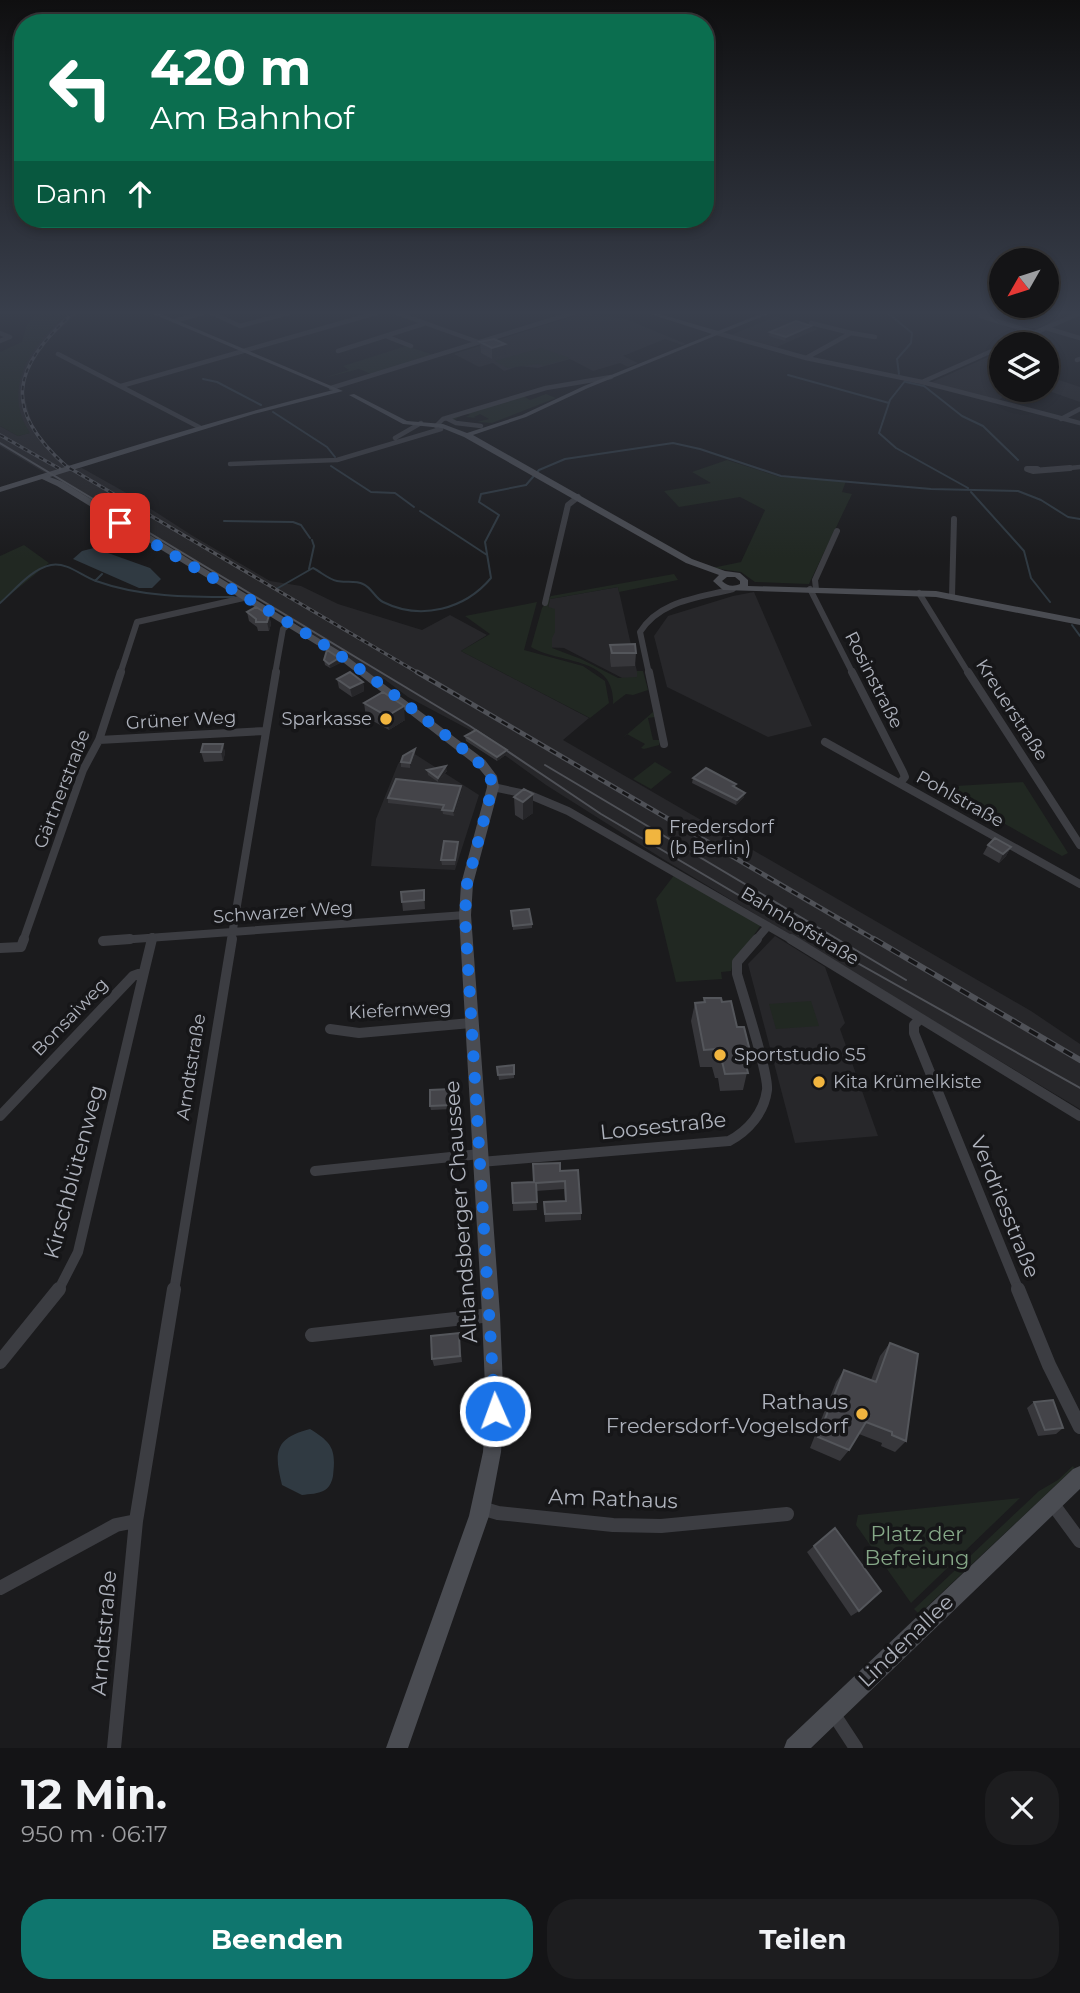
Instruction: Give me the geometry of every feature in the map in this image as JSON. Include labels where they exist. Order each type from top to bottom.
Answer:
[{"type":"main road","points":[[94,462],[199,427],[318,395]]},
{"type":"main road","points":[[351,395],[405,423],[438,426],[467,435],[536,473]]},
{"type":"main road","points":[[467,435],[534,412],[570,395]]},
{"type":"main road","points":[[0,490],[43,477],[60,484],[191,566],[248,597],[380,684],[481,763],[491,776],[493,787]]},
{"type":"main road","points":[[689,561],[719,579],[738,586],[952,596],[1080,622]]},
{"type":"main road","points":[[719,579],[737,575],[738,586]]},
{"type":"main road","name":"Altlandsberger Chaussee","points":[[397,1748],[481,1508],[492,1452],[495,1411],[491,1315],[465,915],[467,884],[493,787]]},
{"type":"main road","name":"Lindenallee","points":[[795,1748],[1080,1476]]},
{"type":"street","points":[[137,395],[199,427]]},
{"type":"street","points":[[230,464],[337,460],[438,426],[446,418],[521,395]]},
{"type":"street","points":[[969,395],[1080,423]]},
{"type":"street","points":[[1061,419],[1080,409]]},
{"type":"street","points":[[446,418],[456,423],[481,426]]},
{"type":"street","points":[[392,442],[420,424]]},
{"type":"street","points":[[43,477],[94,462]]},
{"type":"street","points":[[1037,469],[1080,467]]},
{"type":"street","points":[[536,473],[689,561]]},
{"type":"street","points":[[545,603],[568,505],[578,496]]},
{"type":"street","points":[[952,596],[954,519]]},
{"type":"street","points":[[813,589],[837,531]]},
{"type":"street","points":[[688,600],[712,590],[719,579]]},
{"type":"street","points":[[664,744],[640,632],[649,618],[661,608],[738,586]]},
{"type":"street","name":"Rosinstraße","points":[[813,589],[903,772],[905,777],[900,783]]},
{"type":"street","name":"Kreuerstraße","points":[[919,593],[1080,845]]},
{"type":"street","name":"Gärtnerstraße","points":[[0,948],[21,947],[83,770],[99,740],[137,622],[248,597]]},
{"type":"street","name":"Arndtstraße","points":[[114,1748],[136,1521],[265,731],[283,629],[290,623]]},
{"type":"street","name":"Grüner Weg","points":[[99,740],[265,731]]},
{"type":"street","name":"Pohlstraße","points":[[825,742],[1080,884]]},
{"type":"street","name":"Bahnhofstraße","points":[[493,787],[511,789],[569,813],[768,926],[1080,1116]]},
{"type":"street","name":"Schwarzer Weg","points":[[103,941],[465,915]]},
{"type":"street","name":"Loosestraße","points":[[480,1158],[729,1141],[740,1137],[762,1107],[768,1087],[737,974],[737,961],[768,926]]},
{"type":"street","points":[[144,972],[152,937]]},
{"type":"street","name":"Bonsaiweg","points":[[0,1116],[133,975],[144,972]]},
{"type":"street","name":"Kirschblütenweg","points":[[0,1362],[63,1284],[78,1252],[144,972]]},
{"type":"street","name":"Verdriesstraße","points":[[920,1018],[914,1025],[914,1033],[1049,1365],[1080,1427]]},
{"type":"street","name":"Kiefernweg","points":[[330,1029],[359,1033],[471,1023]]},
{"type":"street","points":[[315,1171],[480,1158]]},
{"type":"street","points":[[312,1335],[491,1315]]},
{"type":"street","points":[[1052,1503],[1080,1541]]},
{"type":"street","name":"Am Rathaus","points":[[481,1508],[498,1513],[636,1525],[787,1514]]},
{"type":"street","points":[[0,1588],[116,1525],[136,1521]]},
{"type":"street","points":[[832,1712],[856,1748]]},
{"type":"shaded area","points":[[16,395],[24,395],[32,424],[48,447],[63,461],[75,469],[82,468],[123,491],[270,581],[301,586],[338,604],[422,630],[450,615],[487,635],[461,651],[589,718],[563,740],[1031,1011],[1080,1044],[1080,1109],[663,859],[546,785],[470,730],[408,697],[384,679],[380,681],[288,618],[0,446],[0,426],[18,436],[29,433],[15,399]]},
{"type":"shaded area","points":[[1059,395],[1059,395],[1080,395],[1080,402]]},
{"type":"shaded area","points":[[94,548],[150,568],[161,579],[152,588],[139,588],[73,559],[82,551]]},
{"type":"shaded area","points":[[618,587],[638,676],[630,682],[564,648],[539,647],[550,599]]},
{"type":"shaded area","points":[[754,592],[812,726],[768,737],[667,687],[654,636],[668,616]]},
{"type":"shaded area","points":[[410,751],[479,795],[455,870],[371,866],[376,819],[398,764]]},
{"type":"shaded area","name":"Kita Krümelkiste","points":[[775,936],[825,967],[845,1023],[840,1029],[878,1136],[795,1143],[748,964]]},
{"type":"shaded area","points":[[310,1429],[331,1448],[334,1460],[333,1476],[325,1490],[302,1495],[282,1485],[278,1456],[283,1442]]},
{"type":"green space","points":[[0,395],[19,395],[22,416],[30,433],[18,436],[0,426]]},
{"type":"green space","points":[[544,395],[556,398],[492,423],[477,422],[489,419],[480,414],[474,417],[476,418],[466,417],[470,415],[466,413],[454,420],[449,418],[523,396],[530,400]]},
{"type":"green space","points":[[727,460],[780,477],[846,481],[842,492],[852,494],[809,584],[755,582],[741,572],[712,568],[741,562],[765,510],[740,497],[679,507],[664,491],[711,483],[692,472]]},
{"type":"green space","points":[[24,545],[49,563],[0,603],[0,556]]},
{"type":"green space","points":[[674,574],[678,580],[619,592],[618,587],[550,599],[548,607],[555,609],[552,648],[618,678],[637,677],[637,671],[643,671],[648,690],[633,695],[626,694],[613,704],[611,688],[605,677],[595,669],[531,647],[542,608],[551,596]]},
{"type":"green space","points":[[537,602],[524,650],[583,666],[605,681],[609,703],[590,718],[461,651],[490,634],[465,616]]},
{"type":"green space","points":[[653,712],[655,717],[648,718],[653,740],[660,740],[659,745],[641,748],[645,744],[627,734]]},
{"type":"green space","points":[[655,762],[672,772],[651,789],[633,779]]},
{"type":"green space","points":[[1023,782],[1068,853],[1062,856],[939,787]]},
{"type":"green space","points":[[675,874],[761,925],[733,964],[731,971],[721,972],[722,979],[676,982],[656,899]]},
{"type":"green space","points":[[811,1001],[819,1026],[776,1029],[769,1004]]},
{"type":"green space","points":[[1073,1466],[1074,1468],[919,1614],[914,1609],[1039,1491],[1058,1480]]},
{"type":"green space","name":"Platz der Befreiung","points":[[1020,1498],[911,1603],[856,1525],[858,1515]]},
{"type":"building","points":[[256,607],[269,615],[267,622],[256,622],[247,612]]},
{"type":"building","points":[[635,644],[636,653],[612,653],[610,645]]},
{"type":"building","points":[[327,650],[339,658],[329,664],[324,660]]},
{"type":"building","points":[[350,672],[363,682],[350,688],[337,679]]},
{"type":"building","points":[[383,692],[404,706],[387,716],[364,703]]},
{"type":"building","points":[[476,730],[507,750],[497,757],[465,736]]},
{"type":"building","points":[[203,744],[223,744],[221,752],[201,752]]},
{"type":"building","points":[[415,749],[410,763],[401,762],[403,756]]},
{"type":"building","points":[[446,766],[438,778],[427,770]]},
{"type":"building","points":[[706,768],[736,784],[733,786],[745,793],[737,800],[693,778]]},
{"type":"building","points":[[396,779],[461,786],[453,811],[442,810],[444,805],[388,798]]},
{"type":"building","points":[[524,789],[533,794],[523,802],[514,797]]},
{"type":"building","points":[[995,838],[1011,847],[1003,854],[988,845]]},
{"type":"building","points":[[444,841],[458,842],[455,860],[441,860]]},
{"type":"building","points":[[424,890],[424,900],[402,902],[401,892]]},
{"type":"building","points":[[529,909],[532,924],[513,926],[511,911]]},
{"type":"building","points":[[704,998],[731,1001],[737,1027],[744,1027],[751,1055],[744,1056],[748,1073],[725,1074],[716,1049],[704,1050],[695,1003],[705,1002]]},
{"type":"building","points":[[514,1065],[514,1074],[498,1075],[497,1067]]},
{"type":"building","points":[[451,1089],[452,1105],[430,1106],[430,1090]]},
{"type":"building","points":[[560,1163],[560,1171],[578,1170],[581,1213],[545,1214],[544,1202],[566,1201],[565,1181],[536,1183],[537,1202],[513,1203],[512,1183],[534,1182],[533,1164]]},
{"type":"building","points":[[459,1333],[460,1356],[432,1359],[431,1336]]},
{"type":"building","name":"Rathaus Fredersdorf-Vogelsdorf","points":[[890,1343],[918,1354],[906,1441],[892,1435],[892,1432],[866,1422],[849,1450],[818,1437],[844,1370],[876,1382]]},
{"type":"building","points":[[1053,1400],[1063,1428],[1045,1430],[1034,1402]]},
{"type":"building","points":[[835,1528],[881,1591],[859,1611],[814,1546]]},
{"type":"waterway","points":[[241,395],[261,405]]},
{"type":"waterway","points":[[859,395],[889,403]]},
{"type":"waterway","points":[[889,403],[894,395]]},
{"type":"waterway","points":[[935,395],[962,416],[983,426],[1018,460]]},
{"type":"waterway","points":[[889,403],[879,433],[896,448],[968,488]]},
{"type":"waterway","points":[[273,412],[327,447],[335,457]]},
{"type":"waterway","points":[[278,588],[313,568],[340,582],[363,584],[380,600],[397,608],[412,611],[442,609],[468,598],[491,578],[485,542],[499,515],[479,502],[481,494],[526,485],[539,470],[565,459],[673,443],[700,449],[781,476],[931,489],[1018,491],[1041,500],[1068,517],[1080,519]]},
{"type":"waterway","points":[[331,466],[371,492],[395,493],[414,507]]},
{"type":"waterway","points":[[971,492],[1024,551],[1031,578],[1050,602]]},
{"type":"waterway","points":[[420,511],[487,555]]},
{"type":"waterway","points":[[224,521],[293,522],[301,525],[310,538]]},
{"type":"waterway","points":[[309,569],[314,546],[312,540]]},
{"type":"waterway","points":[[0,603],[37,571],[51,565],[69,567],[95,581]]},
{"type":"waterway","points":[[95,581],[102,574]]},
{"type":"waterway","points":[[95,581],[147,593],[234,597]]},
{"type":"waterway","points":[[1072,625],[1080,636]]},
{"type":"tram line","points":[[0,443],[470,726],[601,814],[779,919],[1080,1088]]},
{"type":"tram line","points":[[545,765],[906,980]]},
{"type":"railway","points":[[23,395],[24,407],[32,425],[45,445],[66,466],[420,674]]},
{"type":"railway","points":[[0,435],[60,469]]},
{"type":"railway","points":[[417,672],[877,941]]},
{"type":"railway","points":[[874,939],[1080,1060]]},
{"type":"place","name":"Sparkasse","points":[[386,719]]},
{"type":"place","name":"Fredersdorf (b Berlin)","points":[[653,837]]},
{"type":"place","name":"Sportstudio S5","points":[[720,1055]]},
{"type":"place","name":"Kita Krümelkiste","points":[[819,1082]]},
{"type":"place","name":"Rathaus Fredersdorf-Vogelsdorf","points":[[862,1414]]},
{"type":"route","points":[[120,523],[248,597],[338,654],[481,763],[491,776],[491,799],[467,884],[465,916],[495,1411]]}]
